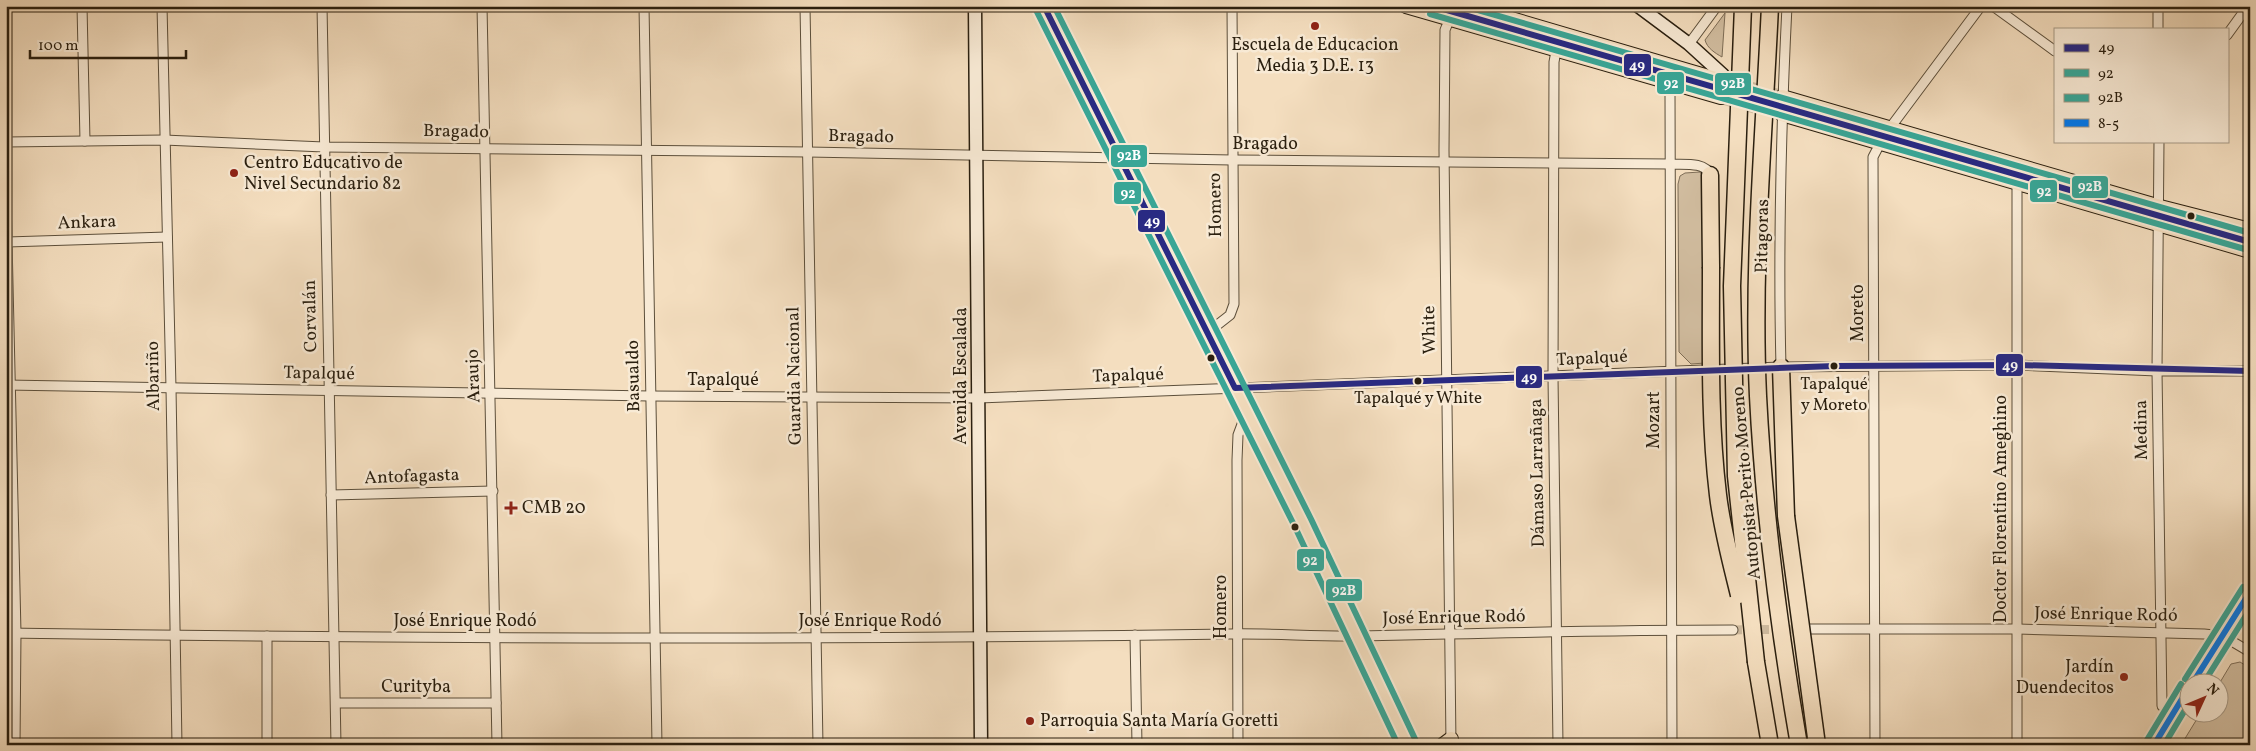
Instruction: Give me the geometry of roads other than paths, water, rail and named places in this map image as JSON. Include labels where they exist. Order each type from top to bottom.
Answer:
[{"type":"highway","name":"Autopista Perito Moreno","points":[[1743,6],[1734,191],[1732,306],[1736,476],[1756,662],[1770,745]]},
{"type":"highway","name":"Autopista Perito Moreno","points":[[1770,6],[1761,179],[1757,308],[1758,395],[1768,530],[1778,617],[1799,745]]},
{"type":"highway","points":[[1710,175],[1711,346],[1718,496],[1726,543],[1756,662]]},
{"type":"highway","points":[[1780,367],[1786,516],[1817,745]]},
{"type":"main road","points":[[1044,6],[1303,523],[1408,744]]},
{"type":"main road","points":[[1406,6],[1452,12],[1556,51],[1721,97]]},
{"type":"main road","points":[[1467,6],[1676,67],[1723,78]]},
{"type":"main road","points":[[1782,106],[1890,128],[2160,207],[2250,230]]},
{"type":"main road","points":[[1782,106],[1880,142],[2250,251]]},
{"type":"street","points":[[82,6],[85,141]]},
{"type":"street","name":"Albariño","points":[[162,6],[171,388],[176,745]]},
{"type":"street","name":"Corvalán","points":[[322,6],[336,745]]},
{"type":"street","name":"Araujo","points":[[482,6],[497,745]]},
{"type":"street","name":"Basualdo","points":[[644,6],[657,745]]},
{"type":"street","name":"Guardia Nacional","points":[[805,6],[818,745]]},
{"type":"street","name":"Avenida Escalada","points":[[975,6],[981,745]]},
{"type":"street","name":"Homero","points":[[1207,333],[1230,315],[1234,304],[1232,6]]},
{"type":"street","points":[[1638,6],[1689,44],[1723,78]]},
{"type":"street","points":[[1689,44],[1717,6]]},
{"type":"street","points":[[1782,106],[1787,6]]},
{"type":"street","name":"Moreto","points":[[1875,745],[1873,157],[1880,142],[1890,128],[1981,6]]},
{"type":"street","points":[[1993,6],[2054,51]]},
{"type":"street","points":[[2158,6],[2158,28]]},
{"type":"street","points":[[2228,34],[2248,6]]},
{"type":"street","name":"White","points":[[1448,743],[1450,633],[1444,162],[1446,30],[1452,12]]},
{"type":"street","name":"Dámaso Larrañaga","points":[[1556,51],[1554,62],[1553,377],[1558,745]]},
{"type":"street","name":"Mozart","points":[[1672,745],[1670,93],[1676,67]]},
{"type":"street","name":"Pitagoras","points":[[1780,367],[1779,263],[1782,106]]},
{"type":"street","name":"Bragado","points":[[6,142],[164,140],[324,147],[646,152],[808,152],[1232,160],[1670,164],[1702,166],[1710,175]]},
{"type":"street","name":"Medina","points":[[2159,142],[2160,226],[2157,371],[2160,632],[2162,706],[2173,713]]},
{"type":"street","name":"Doctor Florentino Ameghino","points":[[2017,183],[2017,745]]},
{"type":"street","points":[[6,197],[8,385],[16,633],[16,745]]},
{"type":"street","name":"Ankara","points":[[7,242],[167,237]]},
{"type":"street","name":"Tapalqué","points":[[8,385],[650,396],[978,398],[1780,367],[1875,368],[2017,365],[2157,371],[2250,371]]},
{"type":"street","name":"Homero","points":[[1238,745],[1238,435],[1247,411]]},
{"type":"street","name":"Antofagasta","points":[[331,496],[493,491]]},
{"type":"street","points":[[2198,674],[2250,592]]},
{"type":"street","name":"José Enrique Rodó","points":[[1806,630],[2018,629],[2160,632],[2223,636],[2250,652]]},
{"type":"street","name":"José Enrique Rodó","points":[[6,632],[494,638],[980,638],[1237,634],[1356,636],[1450,633],[1733,630]]},
{"type":"street","points":[[1135,635],[1136,745]]},
{"type":"street","points":[[267,636],[267,745]]},
{"type":"street","name":"Curityba","points":[[336,703],[496,702]]},
{"type":"street","points":[[2154,745],[2178,705]]},
{"type":"tunnel","points":[[1722,81],[1782,97]]},
{"type":"tunnel","points":[[1721,97],[1782,114]]},
{"type":"tunnel","points":[[1733,630],[1803,629]]},
{"type":"place","name":"Escuela de Educacion Media 3 D.E. 13","points":[[1315,26]]},
{"type":"place","name":"Centro Educativo de Nivel Secundario 82","points":[[234,173]]},
{"type":"place","name":"Tapalqué y Moreto","points":[[1834,366]]},
{"type":"place","name":"Tapalqué y White","points":[[1418,381]]},
{"type":"place","name":"CMB 20","points":[[511,508]]},
{"type":"place","name":"Jardín Duendecitos","points":[[2124,677]]},
{"type":"place","name":"Parroquia Santa María Goretti","points":[[1030,721]]}]
